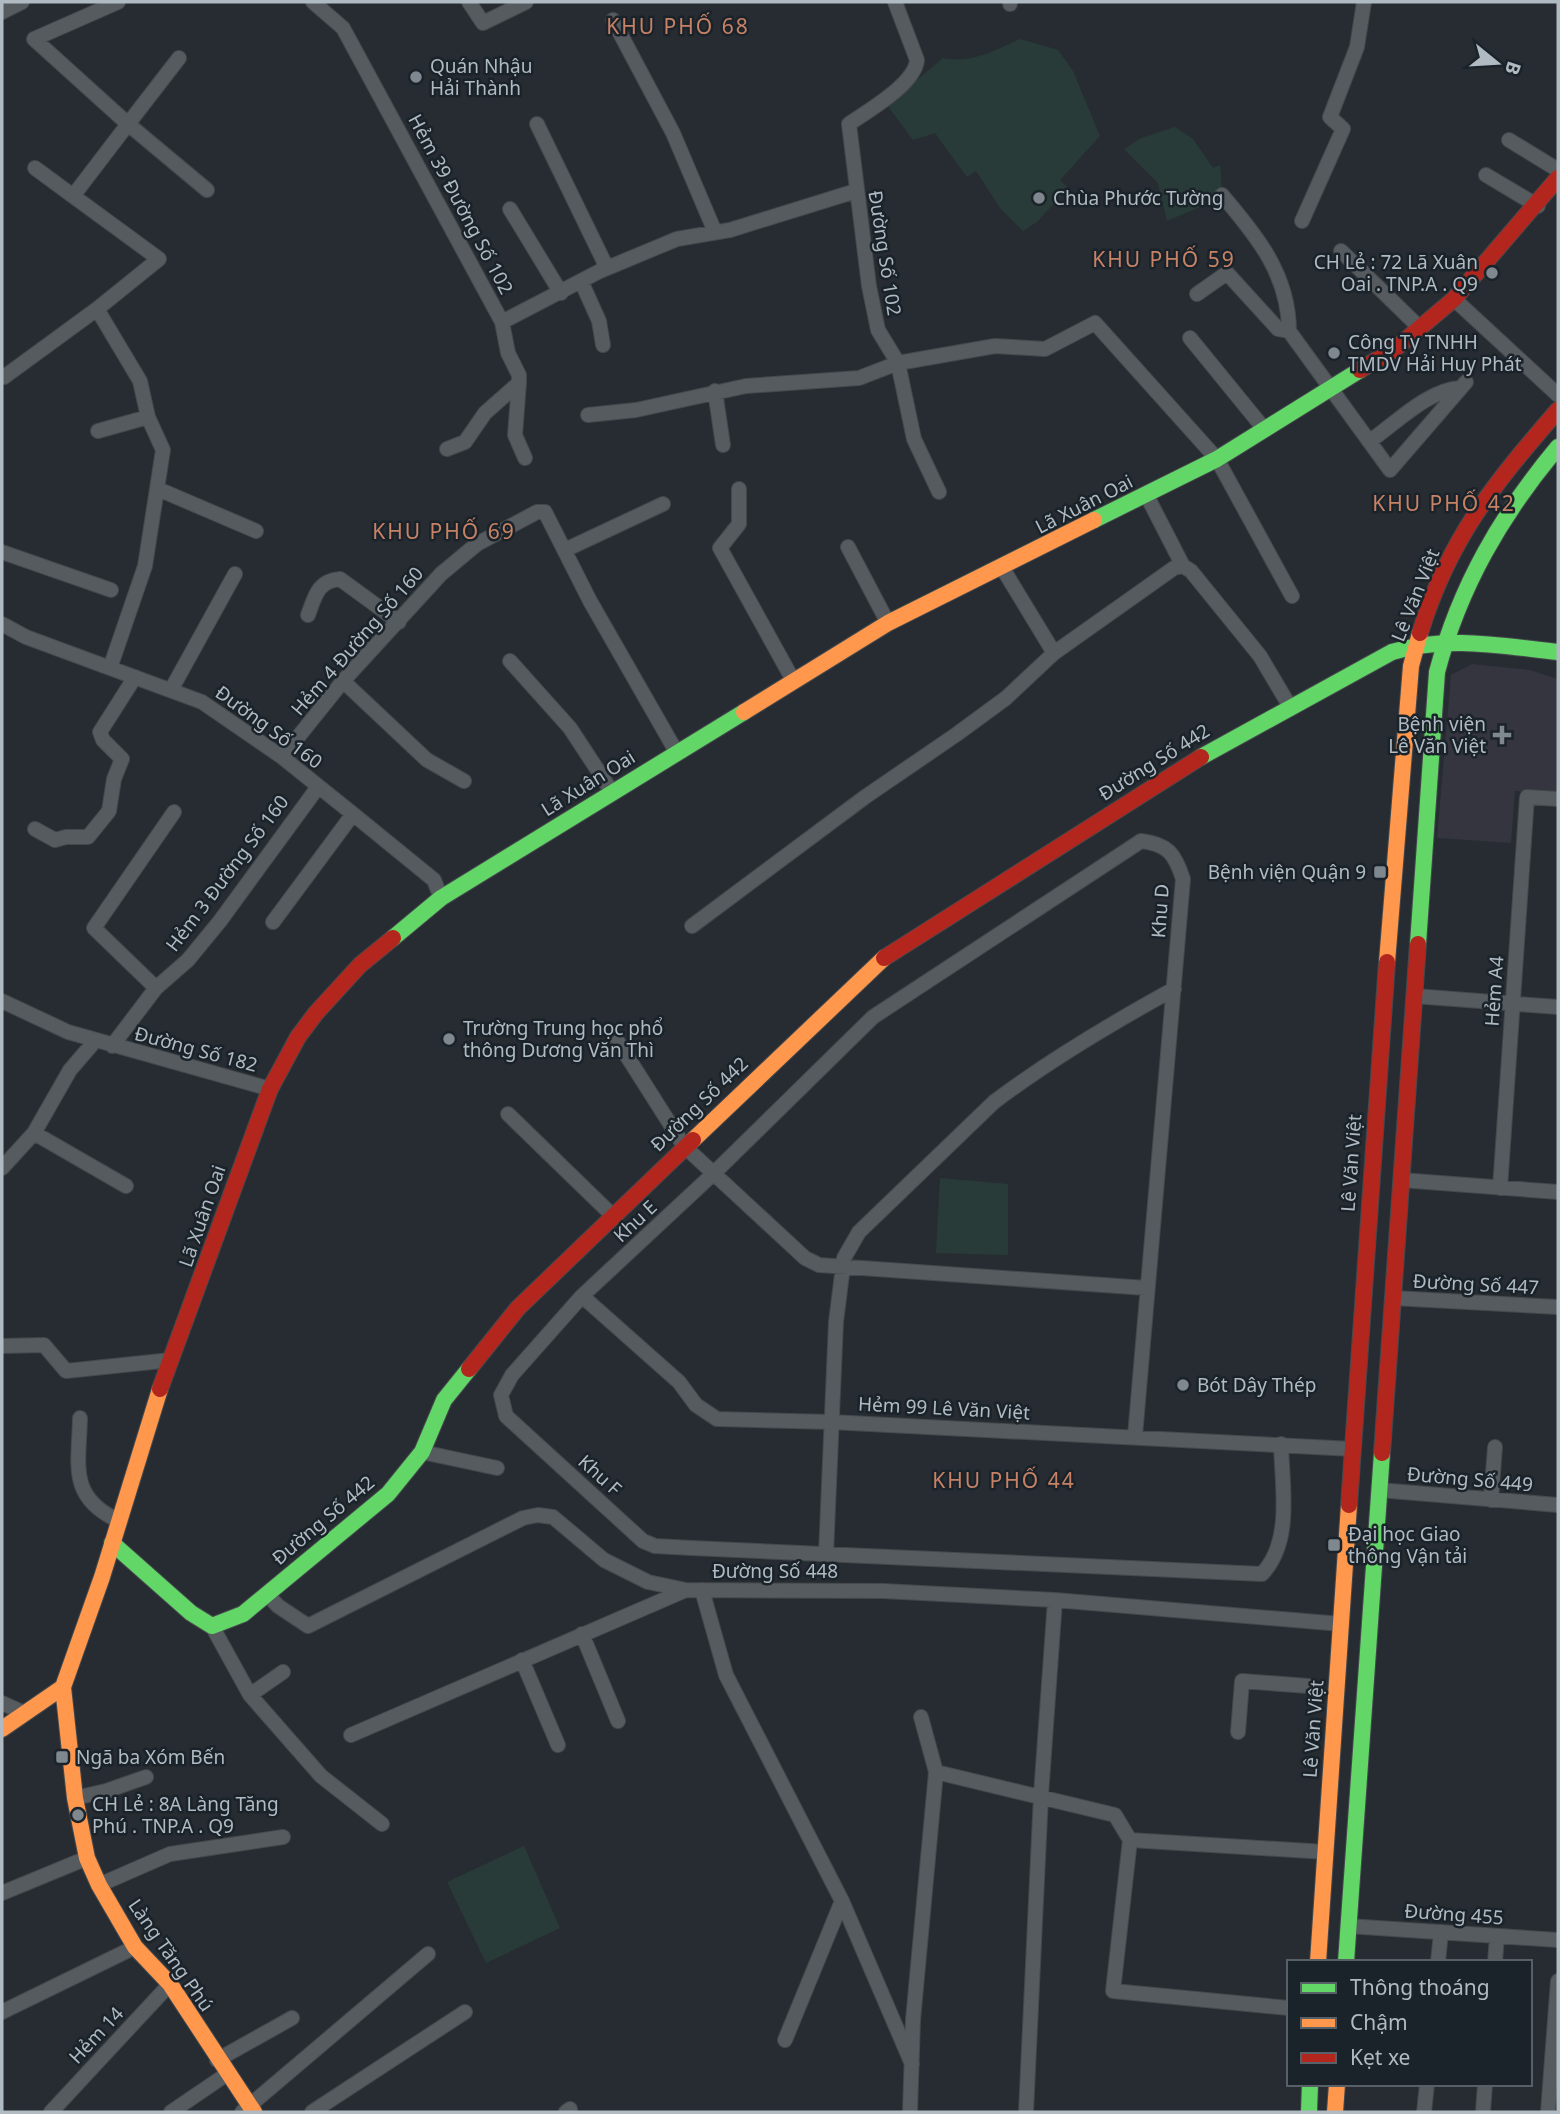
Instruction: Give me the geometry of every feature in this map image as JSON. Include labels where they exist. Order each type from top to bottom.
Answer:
[{"type":"main road","name":"Lã Xuân Oai","points":[[63,1687],[171,1360],[270,1089],[298,1037],[360,965],[441,898],[888,623],[1003,569],[1217,459],[1421,329],[1454,299],[1538,206],[1558,178]]},
{"type":"main road","name":"Lê Văn Việt","points":[[1318,1960],[1384,994],[1415,643],[1463,535],[1480,505],[1558,410]]},
{"type":"main road","points":[[1346,1960],[1437,672],[1444,642],[1483,550],[1525,485],[1558,447]]},
{"type":"main road","points":[[1415,643],[1444,642],[1558,652]]},
{"type":"main road","name":"Đường Số 442","points":[[212,1626],[243,1614],[388,1494],[422,1452],[444,1400],[519,1308],[684,1146],[889,953],[1230,739],[1289,705],[1415,643]]},
{"type":"main road","points":[[1384,994],[1414,996]]},
{"type":"main road","points":[[1350,1488],[1379,1490]]},
{"type":"main road","points":[[112,1543],[191,1613],[212,1626]]},
{"type":"main road","points":[[1344,1581],[1373,1582]]},
{"type":"main road","points":[[1341,1624],[1370,1626]]},
{"type":"main road","points":[[2,1729],[22,1712],[63,1687]]},
{"type":"main road","name":"Làng Tăng Phú","points":[[63,1687],[75,1798],[87,1858],[99,1885],[135,1947],[170,1984],[249,2110]]},
{"type":"main road","points":[[1321,1925],[1348,1926]]},
{"type":"main road","points":[[1308,2112],[1310,2086]]},
{"type":"main road","points":[[1335,2112],[1337,2086]]},
{"type":"street","points":[[2,12],[22,2]]},
{"type":"street","points":[[118,2],[34,40],[207,190]]},
{"type":"street","name":"Hẻm 39 Đường Số 102","points":[[313,2],[343,28],[502,322],[607,268],[677,239],[715,232],[856,191]]},
{"type":"street","points":[[469,2],[483,23],[526,2]]},
{"type":"street","name":"Đường Số 102","points":[[895,2],[917,60],[917,68],[903,84],[849,124],[856,191],[878,330],[898,363],[914,439],[939,492]]},
{"type":"street","points":[[1302,221],[1343,129],[1330,117],[1357,47],[1364,2]]},
{"type":"street","points":[[613,20],[673,133],[715,232]]},
{"type":"street","points":[[73,196],[179,58]]},
{"type":"street","points":[[537,124],[607,268]]},
{"type":"street","points":[[1509,140],[1558,170]]},
{"type":"street","points":[[4,377],[97,309],[159,259],[35,168]]},
{"type":"street","points":[[1486,175],[1538,206]]},
{"type":"street","points":[[1222,195],[1260,240],[1270,260],[1289,308],[1289,331],[1390,470],[1463,385],[1429,399],[1370,441]]},
{"type":"street","points":[[510,209],[561,293]]},
{"type":"street","points":[[1341,251],[1421,329]]},
{"type":"street","points":[[1197,294],[1227,273],[1278,329],[1289,331]]},
{"type":"street","points":[[581,281],[599,321],[604,345]]},
{"type":"street","points":[[1454,299],[1558,395]]},
{"type":"street","points":[[97,309],[140,381],[148,417],[163,450],[145,566],[110,668]]},
{"type":"street","points":[[502,322],[508,353],[516,368],[519,383],[515,435],[525,458]]},
{"type":"street","points":[[588,415],[636,410],[747,386],[859,378],[898,363],[995,346],[1045,349],[1095,323],[1217,459],[1292,596]]},
{"type":"street","points":[[1190,338],[1265,430]]},
{"type":"street","points":[[447,449],[465,442],[485,414],[519,383]]},
{"type":"street","points":[[715,391],[723,445]]},
{"type":"street","points":[[98,431],[148,417]]},
{"type":"street","points":[[158,489],[256,531]]},
{"type":"street","points":[[739,489],[739,524],[720,548],[793,680]]},
{"type":"street","points":[[1147,496],[1183,566],[1191,571],[1260,656],[1289,705]]},
{"type":"street","points":[[663,504],[565,550],[590,601],[677,753]]},
{"type":"street","name":"Hẻm 4 Đường Số 160","points":[[282,757],[343,681],[441,575],[478,544],[537,512],[545,512],[565,550]]},
{"type":"street","points":[[848,547],[888,623]]},
{"type":"street","points":[[2,552],[111,590]]},
{"type":"street","points":[[692,926],[1006,698],[1054,653],[1174,568],[1183,566]]},
{"type":"street","points":[[1003,569],[1054,653]]},
{"type":"street","points":[[170,690],[236,574]]},
{"type":"street","points":[[308,615],[319,587],[330,580],[340,579],[399,622]]},
{"type":"street","name":"Đường Số 160","points":[[2,624],[202,702],[282,757],[434,880],[441,898]]},
{"type":"street","points":[[510,661],[570,728],[612,792]]},
{"type":"street","points":[[35,829],[55,840],[66,836],[88,837],[109,811],[114,779],[122,759],[103,740],[100,732],[135,677]]},
{"type":"street","points":[[343,681],[428,760],[464,781]]},
{"type":"street","name":"Hẻm 3 Đường Số 160","points":[[112,1046],[156,988],[188,960],[220,921],[318,787]]},
{"type":"street","name":"Hẻm A4","points":[[1500,1188],[1527,797],[1558,799]]},
{"type":"street","points":[[156,988],[94,928],[174,812]]},
{"type":"street","points":[[273,922],[353,814]]},
{"type":"street","name":"Khu D","points":[[713,1174],[883,1009],[1141,841],[1163,845],[1173,854],[1182,879],[1174,989]]},
{"type":"street","points":[[826,1554],[836,1322],[844,1258],[859,1233],[995,1102],[1108,1025],[1174,989]]},
{"type":"street","points":[[1135,1436],[1174,989]]},
{"type":"street","points":[[1414,996],[1558,1007]]},
{"type":"street","name":"Đường Số 182","points":[[2,1001],[68,1032],[95,1041],[270,1089]]},
{"type":"street","points":[[2,1168],[34,1133],[70,1070],[95,1041]]},
{"type":"street","points":[[618,1042],[684,1146],[806,1258],[819,1265],[1146,1288]]},
{"type":"street","points":[[508,1114],[613,1216]]},
{"type":"street","points":[[34,1133],[126,1186]]},
{"type":"street","name":"Khu E","points":[[582,1296],[713,1174]]},
{"type":"street","points":[[1401,1180],[1558,1192]]},
{"type":"street","name":"Hẻm 99 Lê Văn Việt","points":[[582,1296],[679,1382],[696,1405],[717,1419],[1135,1436],[1353,1449]]},
{"type":"street","name":"Khu F","points":[[582,1296],[504,1384],[501,1395],[506,1416],[643,1541],[656,1546],[1262,1574],[1273,1562],[1283,1537],[1281,1444]]},
{"type":"street","name":"Đường Số 447","points":[[1393,1298],[1558,1307]]},
{"type":"street","points":[[2,1346],[44,1345],[66,1371],[171,1360]]},
{"type":"street","points":[[80,1418],[79,1484],[87,1500],[99,1511],[117,1520]]},
{"type":"street","points":[[1492,1500],[1495,1447]]},
{"type":"street","points":[[422,1452],[497,1468]]},
{"type":"street","name":"Đường Số 449","points":[[1379,1490],[1558,1505]]},
{"type":"street","name":"Đường Số 448","points":[[267,1594],[278,1606],[308,1626],[523,1518],[538,1515],[553,1517],[604,1560],[648,1582],[686,1590],[883,1591],[1055,1600],[1341,1624]]},
{"type":"street","points":[[351,1735],[686,1590]]},
{"type":"street","points":[[702,1590],[726,1675],[842,1901],[912,2064]]},
{"type":"street","points":[[1026,2112],[1041,1795],[1055,1600]]},
{"type":"street","points":[[212,1626],[250,1695],[321,1776],[382,1824]]},
{"type":"street","points":[[582,1634],[618,1721]]},
{"type":"street","points":[[522,1660],[558,1745]]},
{"type":"street","points":[[250,1695],[284,1672]]},
{"type":"street","points":[[1238,1732],[1242,1674],[1308,1686]]},
{"type":"street","points":[[2,1703],[22,1712]]},
{"type":"street","points":[[910,2112],[914,2007],[936,1772],[922,1717]]},
{"type":"street","points":[[936,1772],[1041,1795],[1115,1815],[1130,1840],[1113,1991],[1287,2008]]},
{"type":"street","points":[[75,1798],[146,1777]]},
{"type":"street","points":[[99,1885],[170,1854],[283,1837]]},
{"type":"street","points":[[1130,1840],[1326,1852]]},
{"type":"street","points":[[2,1893],[87,1858]]},
{"type":"street","points":[[785,2040],[842,1901]]},
{"type":"street","name":"Đường 455","points":[[1348,1926],[1558,1940]]},
{"type":"street","points":[[1438,1960],[1441,1932]]},
{"type":"street","points":[[1495,1960],[1497,1936]]},
{"type":"street","points":[[2,2012],[135,1947]]},
{"type":"street","points":[[249,2110],[428,1954]]},
{"type":"street","points":[[1548,2112],[1558,1981]]},
{"type":"street","name":"Hẻm 14","points":[[51,2112],[170,1984]]},
{"type":"street","points":[[312,2112],[465,2012]]},
{"type":"street","points":[[171,2112],[222,2067],[292,2018]]},
{"type":"street","points":[[1424,2112],[1427,2086]]},
{"type":"street","points":[[1483,2112],[1485,2086]]},
{"type":"shaded area","points":[[1020,39],[1058,50],[1073,71],[1100,136],[1060,180],[1068,188],[1038,221],[1023,231],[1000,208],[976,171],[967,177],[935,133],[913,140],[887,105],[943,58],[973,58]]},
{"type":"shaded area","points":[[1175,127],[1193,139],[1213,168],[1220,165],[1222,190],[1202,206],[1167,221],[1158,183],[1124,149],[1141,138]]},
{"type":"shaded area","name":"Bệnh viện Lê Văn Việt","points":[[1472,664],[1530,670],[1558,679],[1558,795],[1515,791],[1511,843],[1437,838],[1451,675]]},
{"type":"shaded area","points":[[940,1178],[1008,1184],[1008,1255],[936,1253]]},
{"type":"shaded area","points":[[524,1846],[560,1928],[486,1963],[447,1882]]},
{"type":"traffic: fast","points":[[1094,520],[1217,459],[1360,370]]},
{"type":"traffic: fast","points":[[1418,944],[1437,672],[1446,640],[1470,581],[1501,525],[1558,447]]},
{"type":"traffic: fast","points":[[1201,757],[1392,652],[1454,643],[1558,652]]},
{"type":"traffic: fast","points":[[393,938],[441,898],[744,712]]},
{"type":"traffic: fast","points":[[112,1543],[191,1613],[212,1626],[243,1614],[388,1494],[422,1452],[444,1400],[469,1369]]},
{"type":"traffic: fast","points":[[1346,1960],[1382,1453]]},
{"type":"traffic: fast","points":[[1309,2112],[1310,2086]]},
{"type":"traffic: slow","points":[[744,712],[888,623],[1094,520]]},
{"type":"traffic: slow","points":[[1387,962],[1411,666],[1420,633]]},
{"type":"traffic: slow","points":[[693,1140],[884,958]]},
{"type":"traffic: slow","points":[[2,1729],[63,1687],[102,1577],[160,1389]]},
{"type":"traffic: slow","points":[[1318,1960],[1349,1505]]},
{"type":"traffic: slow","points":[[63,1687],[75,1798],[87,1858],[99,1885],[135,1947],[170,1984],[254,2112]]},
{"type":"traffic: slow","points":[[1335,2112],[1337,2086]]},
{"type":"traffic: jam","points":[[1360,370],[1396,348],[1454,299],[1558,178]]},
{"type":"traffic: jam","points":[[1420,633],[1445,568],[1476,514],[1558,410]]},
{"type":"traffic: jam","points":[[884,958],[1201,757]]},
{"type":"traffic: jam","points":[[160,1389],[270,1089],[298,1037],[316,1013],[360,965],[393,938]]},
{"type":"traffic: jam","points":[[1382,1453],[1418,944]]},
{"type":"traffic: jam","points":[[1349,1505],[1387,962]]},
{"type":"traffic: jam","points":[[469,1369],[518,1308],[693,1140]]},
{"type":"place","name":"Quán Nhậu Hải Thành","points":[[416,77]]},
{"type":"place","name":"Chùa Phước Tường","points":[[1039,198]]},
{"type":"place","name":"CH Lẻ : 72 Lã Xuân Oai . TNP.A . Q9","points":[[1492,273]]},
{"type":"place","name":"Công Ty TNHH TMDV Hải Huy Phát","points":[[1334,353]]},
{"type":"place","name":"Bệnh viện Lê Văn Việt","points":[[1502,735]]},
{"type":"place","name":"Bệnh viện Quận 9","points":[[1380,872]]},
{"type":"place","name":"Trường Trung học phổ thông Dương Văn Thì","points":[[449,1039]]},
{"type":"place","name":"Bót Dây Thép","points":[[1183,1385]]},
{"type":"place","name":"Đại học Giao thông Vận tải","points":[[1334,1545]]},
{"type":"place","name":"Ngã ba Xóm Bến","points":[[62,1757]]},
{"type":"place","name":"CH Lẻ : 8A Làng Tăng Phú . TNP.A . Q9","points":[[78,1815]]},
{"type":"district","name":"KHU PHỐ 68","points":[[678,27]]},
{"type":"district","name":"KHU PHỐ 59","points":[[1164,260]]},
{"type":"district","name":"KHU PHỐ 42","points":[[1444,504]]},
{"type":"district","name":"KHU PHỐ 69","points":[[444,532]]},
{"type":"district","name":"KHU PHỐ 44","points":[[1004,1481]]}]
